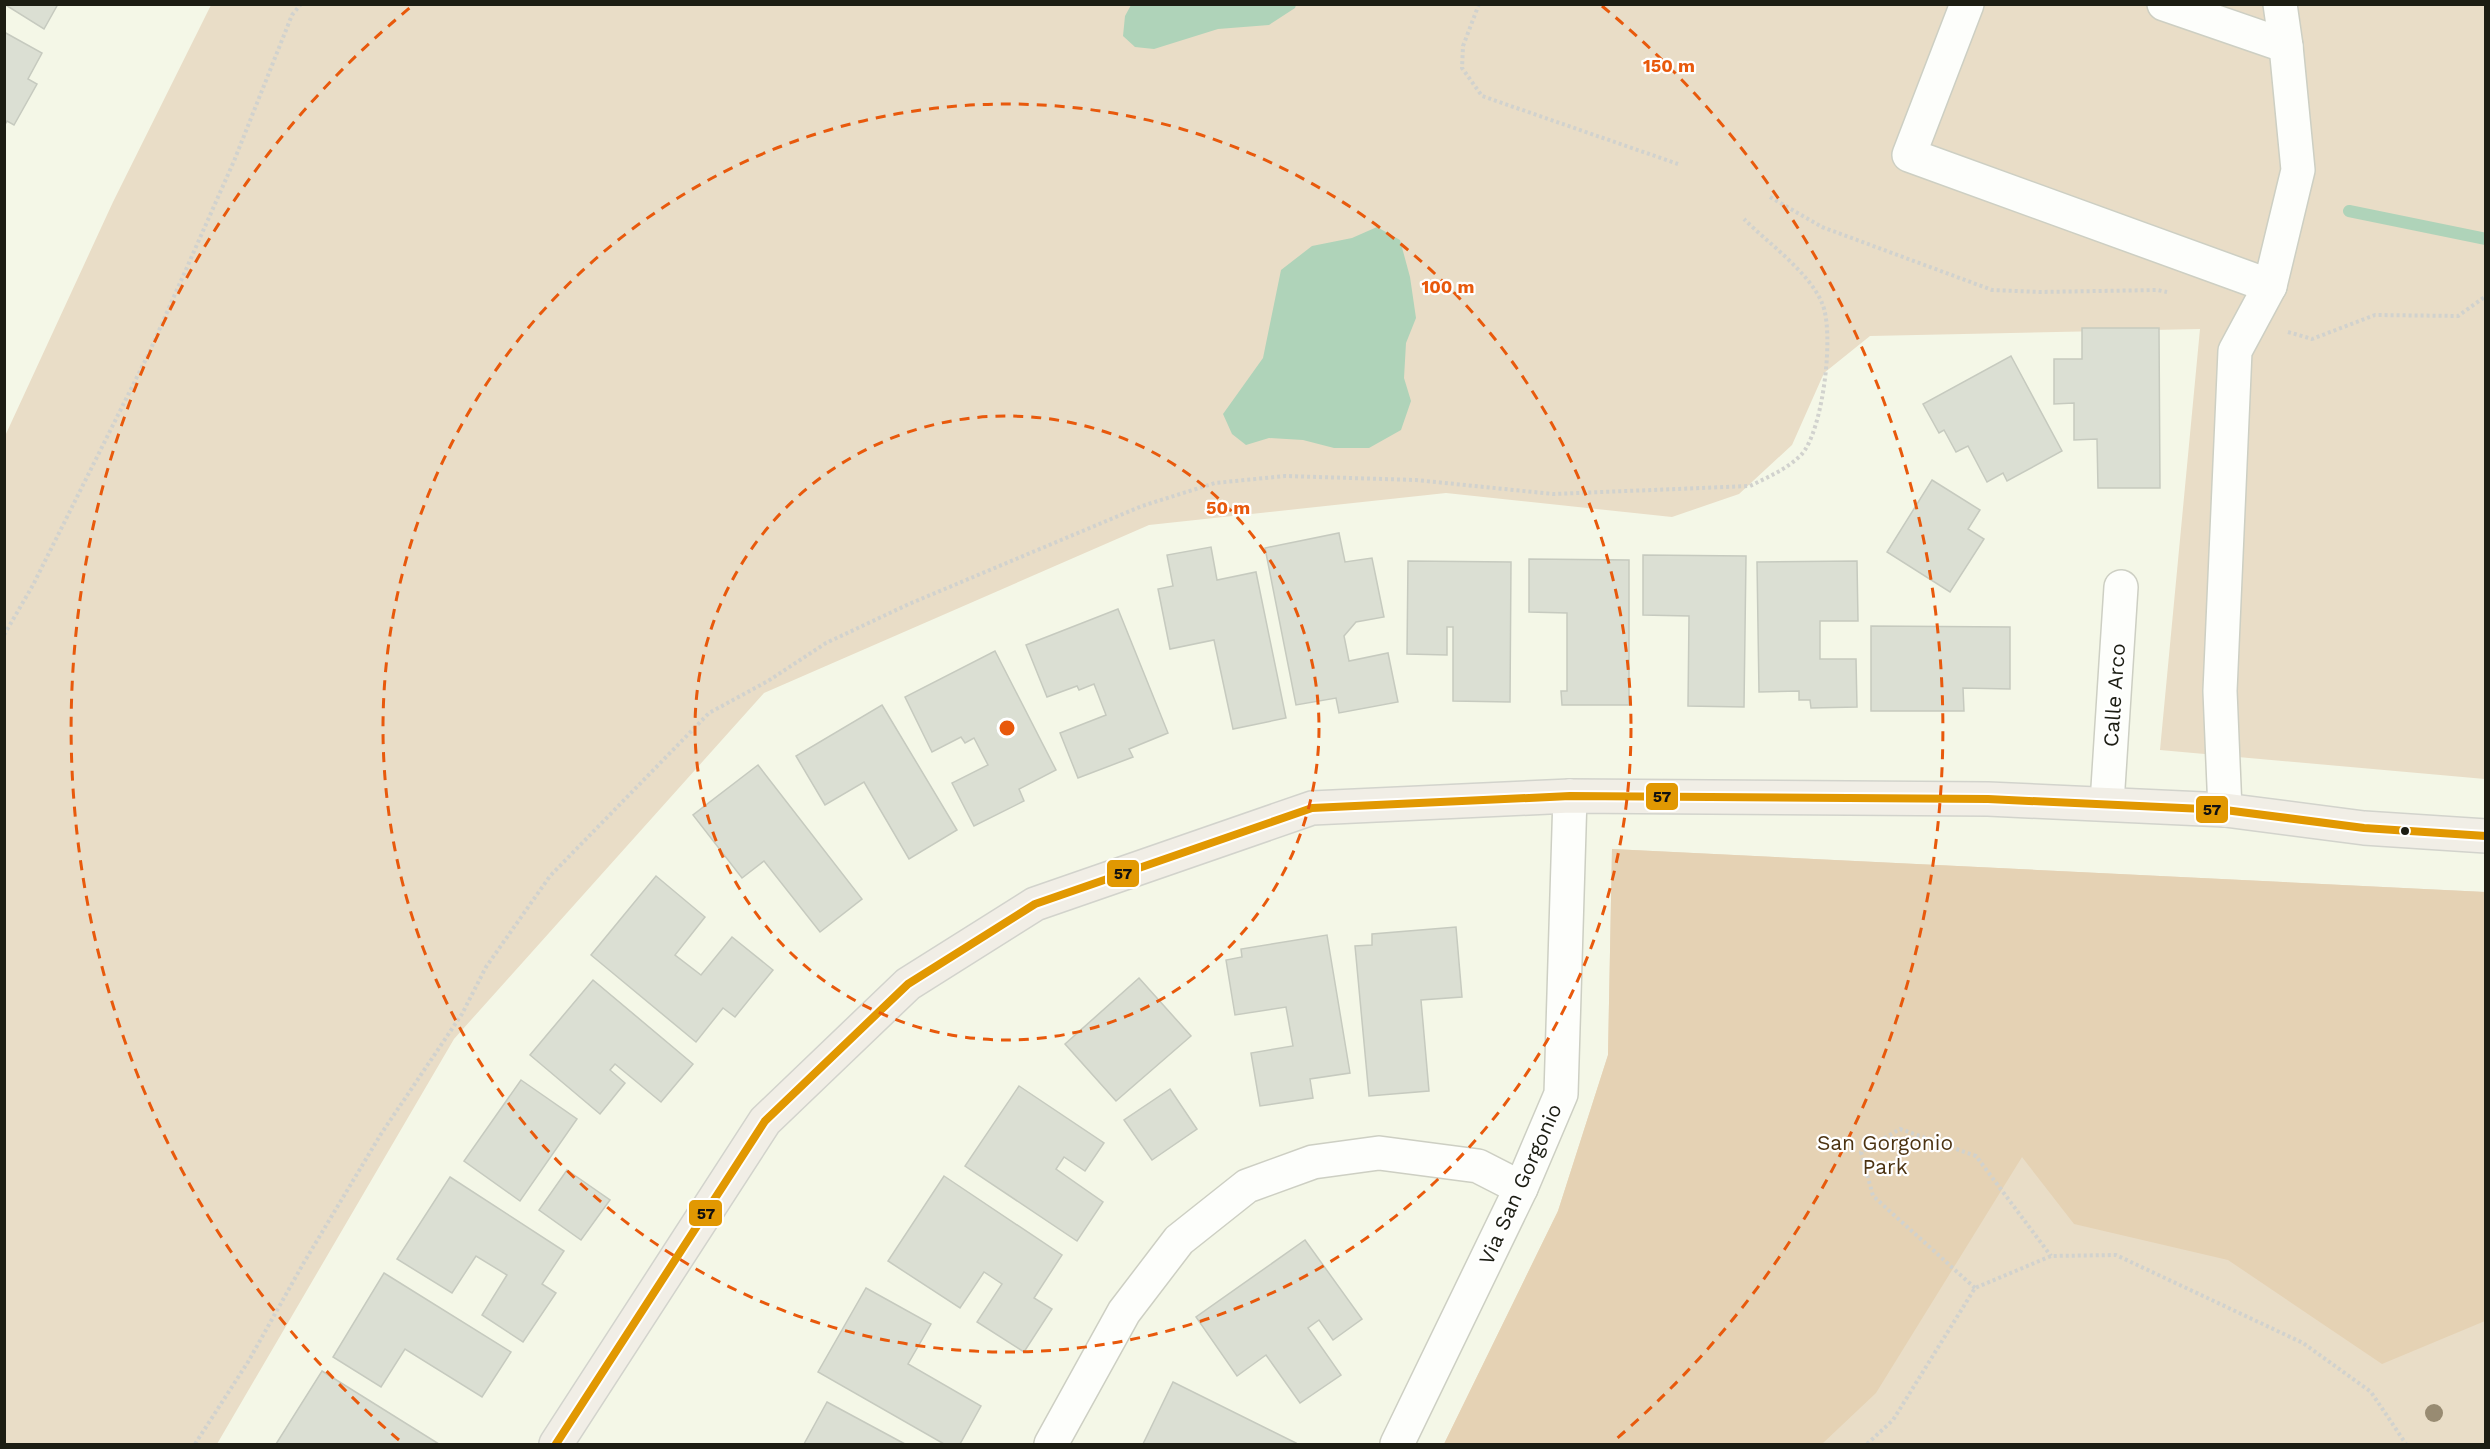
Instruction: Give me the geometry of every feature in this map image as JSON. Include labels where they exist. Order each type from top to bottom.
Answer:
[{"type":"main road","points":[[556,1444],[765,1121],[908,984],[1035,904],[1312,808],[1570,796],[1988,799],[2225,810],[2364,828],[2486,836]]},
{"type":"street","points":[[1967,4],[1909,155],[2270,286]]},
{"type":"street","points":[[2164,4],[2286,46]]},
{"type":"street","points":[[2225,810],[2220,691],[2235,351],[2270,286],[2298,170],[2280,4]]},
{"type":"street","name":"Calle Arco","points":[[2107,803],[2121,587]]},
{"type":"street","name":"Via San Gorgonio","points":[[1397,1444],[1521,1188],[1561,1094],[1570,796]]},
{"type":"street","points":[[1051,1444],[1124,1312],[1179,1240],[1247,1186],[1313,1162],[1379,1153],[1478,1166],[1521,1188]]},
{"type":"path","points":[[4,635],[33,585],[149,353],[234,161],[292,15],[301,4]]},
{"type":"path","points":[[1479,4],[1463,46],[1462,68],[1482,96],[1678,164]]},
{"type":"path","points":[[1770,197],[1822,226],[1992,290],[2039,292],[2157,290],[2173,293]]},
{"type":"path","points":[[195,1444],[248,1362],[303,1264],[381,1134],[462,1014],[486,967],[531,903],[550,876],[709,713],[768,681],[826,643],[909,604],[1142,506],[1215,483],[1285,476],[1404,480],[1553,494],[1750,486],[1778,472],[1803,453],[1813,430],[1826,379],[1829,330],[1822,303],[1804,276],[1744,219]]},
{"type":"path","points":[[2250,320],[2312,339],[2375,315],[2458,316],[2486,296]]},
{"type":"path","points":[[1975,1288],[1873,1196],[1861,1152],[1900,1129],[1976,1156],[2051,1256]]},
{"type":"path","points":[[1867,1444],[1893,1420],[1975,1288],[2051,1256],[2116,1255],[2303,1343],[2371,1392],[2406,1444]]},
{"type":"green space","points":[[211,5],[2485,5],[2485,779],[2160,750],[2200,329],[1870,336],[1824,373],[1792,445],[1739,494],[1672,517],[1446,493],[1149,525],[764,693],[454,1039],[217,1444],[5,1444],[5,436],[113,202]]},
{"type":"green space","name":"San Gorgonio Park","points":[[1612,849],[2485,892],[2485,1444],[1444,1444],[1558,1211],[1608,1055]]},
{"type":"green space","name":"San Gorgonio Park","points":[[1612,849],[2485,892],[2485,1321],[2382,1364],[2228,1260],[2074,1224],[2022,1157],[1876,1393],[1822,1444],[1444,1444],[1558,1211],[1608,1055]]},
{"type":"shaded area","points":[[1131,4],[1296,5],[1295,8],[1269,25],[1218,29],[1154,49],[1135,47],[1123,36],[1125,16]]},
{"type":"shaded area","points":[[1377,227],[1400,240],[1410,277],[1416,318],[1406,343],[1404,378],[1411,401],[1401,430],[1369,448],[1334,448],[1303,440],[1269,438],[1246,445],[1232,434],[1223,414],[1263,358],[1281,270],[1312,246],[1352,238]]},
{"type":"building","points":[[4,4],[58,4],[44,29]]},
{"type":"building","points":[[4,32],[42,53],[28,79],[37,84],[14,125],[7,121],[4,126]]},
{"type":"building","points":[[2082,328],[2159,328],[2160,488],[2098,488],[2097,439],[2074,440],[2074,403],[2054,404],[2054,359],[2082,359]]},
{"type":"building","points":[[2011,356],[2062,451],[2007,481],[2003,473],[1987,482],[1968,446],[1956,452],[1944,430],[1939,433],[1923,404]]},
{"type":"building","points":[[1932,480],[1980,510],[1968,529],[1984,539],[1950,592],[1887,552]]},
{"type":"building","points":[[1339,533],[1345,562],[1372,558],[1384,617],[1356,622],[1344,636],[1349,661],[1388,653],[1398,702],[1339,713],[1336,698],[1296,705],[1265,548]]},
{"type":"building","points":[[1211,547],[1217,580],[1256,572],[1286,718],[1233,729],[1214,640],[1170,649],[1158,589],[1173,586],[1167,555]]},
{"type":"building","points":[[1643,555],[1746,556],[1744,707],[1688,706],[1689,616],[1643,615]]},
{"type":"building","points":[[1529,559],[1629,560],[1629,705],[1562,705],[1561,691],[1567,691],[1567,613],[1529,612]]},
{"type":"building","points":[[1408,561],[1511,562],[1510,702],[1453,701],[1453,627],[1447,627],[1447,655],[1407,654]]},
{"type":"building","points":[[1857,561],[1858,621],[1820,621],[1820,659],[1856,659],[1857,707],[1811,708],[1810,700],[1799,700],[1799,691],[1759,692],[1757,562]]},
{"type":"building","points":[[1118,609],[1168,733],[1129,749],[1133,757],[1078,778],[1060,733],[1106,715],[1094,684],[1079,690],[1077,686],[1047,697],[1026,645]]},
{"type":"building","points":[[1871,626],[2010,627],[2010,689],[1963,688],[1964,711],[1871,711]]},
{"type":"building","points":[[995,651],[1056,770],[1019,789],[1024,801],[974,826],[952,783],[988,765],[974,738],[965,743],[961,737],[932,752],[905,697]]},
{"type":"building","points":[[882,705],[957,830],[909,859],[864,782],[825,805],[796,756]]},
{"type":"building","points":[[758,765],[862,899],[820,932],[764,861],[742,878],[693,815]]},
{"type":"building","points":[[656,876],[705,917],[675,955],[701,975],[732,937],[773,970],[735,1017],[723,1008],[696,1042],[591,955]]},
{"type":"building","points":[[1456,927],[1462,997],[1421,1000],[1429,1091],[1369,1096],[1355,946],[1372,945],[1372,934]]},
{"type":"building","points":[[1327,935],[1350,1073],[1310,1079],[1313,1098],[1260,1106],[1251,1053],[1293,1046],[1286,1007],[1235,1015],[1226,960],[1242,957],[1241,949]]},
{"type":"building","points":[[1139,978],[1191,1036],[1116,1101],[1065,1044]]},
{"type":"building","points":[[593,980],[693,1064],[661,1102],[615,1064],[610,1070],[625,1083],[600,1114],[530,1055]]},
{"type":"building","points":[[521,1080],[577,1119],[520,1201],[464,1161]]},
{"type":"building","points":[[1019,1086],[1104,1143],[1085,1171],[1064,1157],[1056,1169],[1103,1202],[1077,1241],[965,1166]]},
{"type":"building","points":[[1170,1089],[1197,1129],[1152,1160],[1124,1120]]},
{"type":"building","points":[[567,1170],[610,1200],[581,1240],[539,1210]]},
{"type":"building","points":[[944,1176],[1062,1255],[1034,1298],[1052,1309],[1024,1352],[977,1322],[1002,1284],[984,1272],[960,1308],[888,1261]]},
{"type":"building","points":[[450,1177],[564,1251],[542,1284],[556,1293],[523,1342],[482,1315],[507,1275],[476,1256],[452,1293],[397,1259]]},
{"type":"building","points":[[1305,1240],[1362,1319],[1333,1340],[1319,1320],[1308,1328],[1341,1375],[1300,1403],[1266,1355],[1237,1376],[1196,1317]]},
{"type":"building","points":[[384,1273],[511,1352],[482,1397],[405,1349],[381,1387],[333,1357]]},
{"type":"building","points":[[866,1288],[931,1324],[908,1364],[981,1406],[960,1444],[944,1444],[818,1372]]},
{"type":"building","points":[[322,1371],[439,1444],[276,1444]]},
{"type":"building","points":[[1173,1382],[1296,1443],[1143,1444]]},
{"type":"building","points":[[827,1402],[905,1444],[804,1444]]},
{"type":"waterway","points":[[2349,211],[2486,239]]},
{"type":"transit line","name":"57","points":[[556,1444],[765,1121],[908,984],[1035,904],[1312,808],[1570,796],[1988,799],[2225,810],[2364,828],[2486,836]]}]
